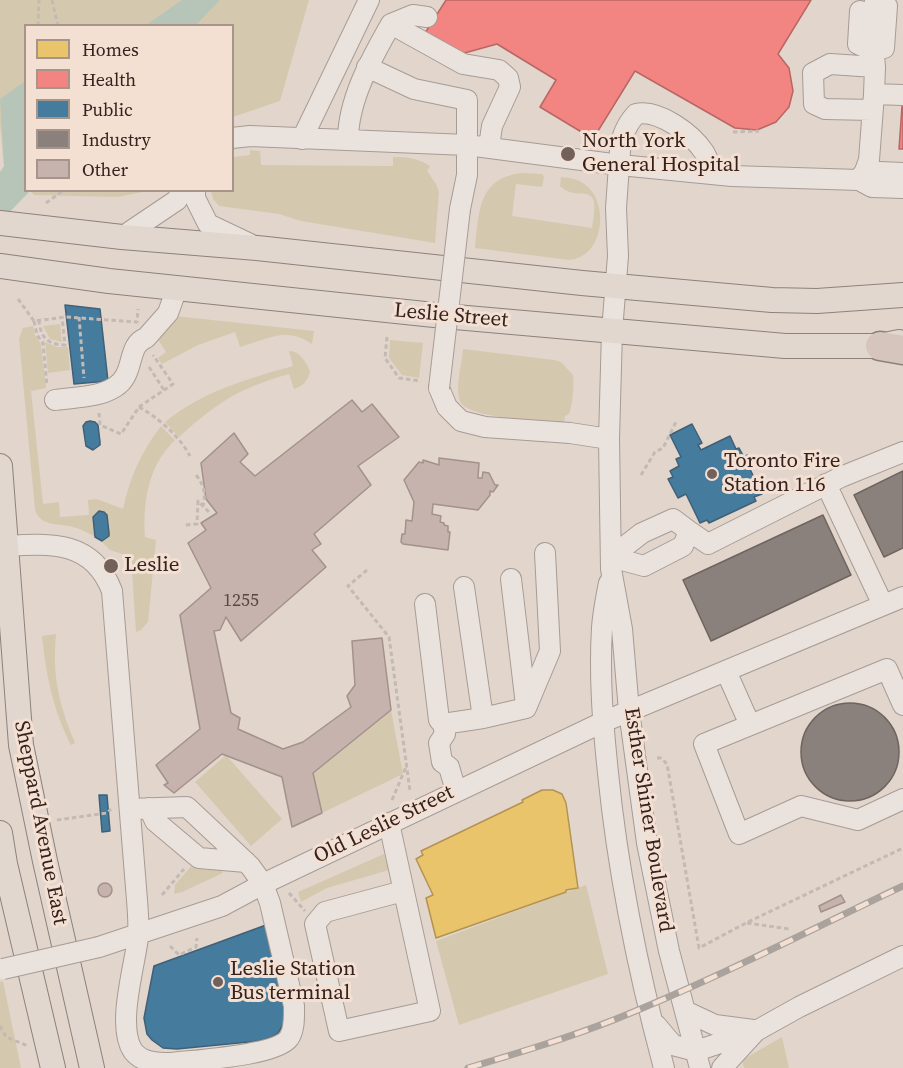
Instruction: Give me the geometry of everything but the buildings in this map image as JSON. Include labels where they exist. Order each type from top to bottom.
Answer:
[{"type":"main road","points":[[0,223],[122,237],[258,248],[771,300],[817,301],[903,295]]},
{"type":"main road","name":"Leslie Street","points":[[0,267],[444,316],[612,331],[785,346],[895,346]]},
{"type":"main road","name":"Sheppard Avenue East","points":[[0,466],[21,745],[45,861],[93,1068]]},
{"type":"main road","name":"Sheppard Avenue East","points":[[0,833],[5,864],[53,1068]]},
{"type":"street","points":[[302,139],[369,0]]},
{"type":"street","points":[[870,0],[861,8],[858,44],[874,59]]},
{"type":"street","points":[[859,180],[869,160],[873,102],[872,34],[875,0]]},
{"type":"street","points":[[881,0],[887,6],[884,48],[874,59],[830,64],[813,73],[814,104],[825,109],[903,95]]},
{"type":"street","points":[[348,140],[348,126],[367,66],[391,24],[413,15],[427,17]]},
{"type":"street","points":[[391,24],[463,64],[499,70],[508,78],[510,87],[492,126],[489,147]]},
{"type":"street","points":[[367,66],[414,89],[467,100],[466,176],[430,384],[460,422],[485,427],[570,433],[609,439]]},
{"type":"street","name":"Esther Shiner Boulevard","points":[[698,1059],[669,951],[647,843],[629,711],[622,630],[611,563],[609,439],[612,331],[618,256],[616,208],[620,143],[629,121],[636,114],[652,113],[685,131],[705,152],[713,174]]},
{"type":"street","points":[[234,138],[250,136],[467,145],[620,165],[748,177],[859,180],[880,172],[903,173]]},
{"type":"street","points":[[859,180],[872,187],[903,188]]},
{"type":"street","points":[[122,237],[177,200],[181,192]]},
{"type":"street","points":[[195,192],[195,198],[208,224],[258,248]]},
{"type":"street","points":[[55,399],[90,388],[116,387],[128,373],[134,347],[168,313],[177,288]]},
{"type":"street","points":[[611,563],[642,533],[673,519],[708,544],[826,484],[903,452]]},
{"type":"street","points":[[826,484],[883,605]]},
{"type":"street","points":[[611,563],[644,566],[684,546],[689,531]]},
{"type":"street","points":[[6,546],[44,543],[65,546],[86,555],[107,578],[113,602],[140,808],[138,935],[126,1021],[128,1039],[134,1051],[144,1060],[157,1064],[275,1048],[289,1038],[294,1022],[294,1006],[270,903],[263,884],[246,862],[187,807],[140,808]]},
{"type":"street","points":[[526,708],[550,651],[545,553]]},
{"type":"street","name":"Esther Shiner Boulevard","points":[[611,563],[602,626],[601,681],[615,840],[652,1021],[664,1068]]},
{"type":"street","points":[[512,579],[526,708]]},
{"type":"street","points":[[464,587],[483,718]]},
{"type":"street","name":"Old Leslie Street","points":[[2,970],[99,947],[222,906],[456,790],[603,722],[903,597]]},
{"type":"street","points":[[425,604],[439,720],[452,744],[453,759],[449,767],[456,790]]},
{"type":"street","points":[[903,705],[886,669],[704,744],[739,834],[801,806],[858,820],[903,799]]},
{"type":"street","points":[[726,671],[750,725]]},
{"type":"street","points":[[444,729],[526,708]]},
{"type":"street","points":[[140,808],[199,858],[246,862]]},
{"type":"street","points":[[389,823],[430,1011],[339,1031],[315,924],[325,912],[403,891]]},
{"type":"street","points":[[652,1021],[673,1045],[698,1059],[903,956]]},
{"type":"street","points":[[685,1011],[715,1025],[756,1031]]},
{"type":"street","points":[[722,1068],[756,1031]]},
{"type":"path","points":[[38,24],[39,0]]},
{"type":"path","points":[[52,0],[58,24]]},
{"type":"path","points":[[733,132],[759,131]]},
{"type":"path","points":[[46,203],[61,192]]},
{"type":"path","points":[[18,299],[34,321],[37,335],[43,343],[47,388],[55,399]]},
{"type":"path","points":[[34,321],[79,317],[137,322],[138,309]]},
{"type":"path","points":[[39,320],[45,339],[51,343],[65,345],[62,317]]},
{"type":"path","points":[[79,317],[90,388],[100,425],[121,434],[139,407],[173,384],[155,360],[143,318],[138,317]]},
{"type":"path","points":[[149,334],[146,363],[164,390]]},
{"type":"path","points":[[387,337],[385,358],[399,378],[430,384]]},
{"type":"path","points":[[139,407],[163,424],[186,448],[190,456]]},
{"type":"path","points":[[641,475],[655,452],[663,448],[677,420]]},
{"type":"path","points":[[196,476],[204,490],[203,506]]},
{"type":"path","points":[[186,525],[197,524],[198,501],[212,514]]},
{"type":"path","points":[[367,570],[348,586],[389,637],[411,791]]},
{"type":"path","points":[[657,758],[661,758],[667,764],[699,948],[903,848]]},
{"type":"path","points":[[392,800],[407,765]]},
{"type":"path","points":[[55,820],[107,813]]},
{"type":"path","points":[[162,895],[191,861]]},
{"type":"path","points":[[746,923],[789,929]]},
{"type":"path","points":[[170,946],[179,955],[196,947],[197,938]]},
{"type":"path","points":[[0,1026],[6,1037],[32,1048]]},
{"type":"shaded area","points":[[0,0],[309,0],[280,101],[234,117],[234,24],[24,24],[24,185],[4,166],[0,125]]},
{"type":"shaded area","points":[[182,0],[220,0],[197,24],[147,24]]},
{"type":"shaded area","points":[[24,82],[24,192],[29,192],[0,222],[0,172],[4,166],[0,99]]},
{"type":"shaded area","points":[[250,150],[260,151],[261,165],[393,166],[393,157],[412,158],[426,163],[430,166],[427,171],[439,192],[435,243],[301,221],[279,214],[219,206],[213,199],[211,192],[234,192],[234,157],[250,155]]},
{"type":"shaded area","points":[[523,173],[542,174],[544,177],[542,187],[516,184],[512,216],[592,228],[594,202],[591,196],[567,191],[560,186],[561,177],[581,182],[594,195],[600,217],[599,229],[590,250],[581,257],[569,260],[475,248],[480,210],[489,189],[497,181]]},
{"type":"shaded area","points":[[31,192],[143,192],[117,197],[34,195]]},
{"type":"shaded area","points":[[175,316],[314,331],[312,344],[294,336],[285,335],[240,347],[235,332],[198,345],[162,364],[158,358],[166,352],[157,338]]},
{"type":"shaded area","points":[[60,324],[62,342],[50,339],[43,326]]},
{"type":"shaded area","points":[[33,326],[35,335],[41,344],[46,388],[31,391],[43,504],[59,502],[60,517],[89,515],[88,500],[97,499],[123,509],[137,465],[161,426],[175,440],[159,461],[146,497],[145,537],[156,540],[148,622],[136,632],[131,557],[110,550],[100,540],[105,540],[109,536],[106,514],[99,511],[93,515],[95,537],[76,528],[46,522],[35,510],[19,339],[23,328]]},
{"type":"shaded area","points":[[390,340],[423,343],[419,378],[402,375],[389,358]]},
{"type":"shaded area","points":[[45,342],[57,347],[68,347],[70,370],[48,373]]},
{"type":"shaded area","points":[[463,349],[561,362],[573,375],[573,395],[569,414],[565,416],[564,423],[491,415],[466,407],[460,401],[458,389]]},
{"type":"shaded area","points":[[289,351],[300,355],[310,372],[300,387],[294,389],[289,374],[255,385],[205,414],[179,437],[165,422],[195,402],[226,387],[293,366]]},
{"type":"shaded area","points":[[56,634],[56,677],[61,703],[75,743],[71,745],[55,705],[48,678],[42,636]]},
{"type":"shaded area","points":[[391,710],[403,774],[322,813],[313,773]]},
{"type":"shaded area","points":[[226,755],[282,819],[251,846],[195,782]]},
{"type":"shaded area","points":[[384,854],[389,870],[327,888],[301,902],[298,892]]},
{"type":"shaded area","points":[[192,865],[205,870],[222,870],[223,873],[174,894],[175,885]]},
{"type":"shaded area","points":[[586,885],[608,974],[459,1025],[436,941]]},
{"type":"shaded area","points":[[3,981],[21,1068],[0,1068],[0,982]]},
{"type":"shaded area","points":[[782,1037],[789,1068],[744,1068],[742,1060]]},
{"type":"railway","points":[[468,1068],[580,1033],[653,1004],[903,886]]},
{"type":"place","name":"North York General Hospital","points":[[568,154]]},
{"type":"place","name":"Toronto Fire Station 116","points":[[712,474]]},
{"type":"place","name":"Leslie","points":[[111,566]]},
{"type":"place","name":"Leslie Station Bus terminal","points":[[218,982]]}]
